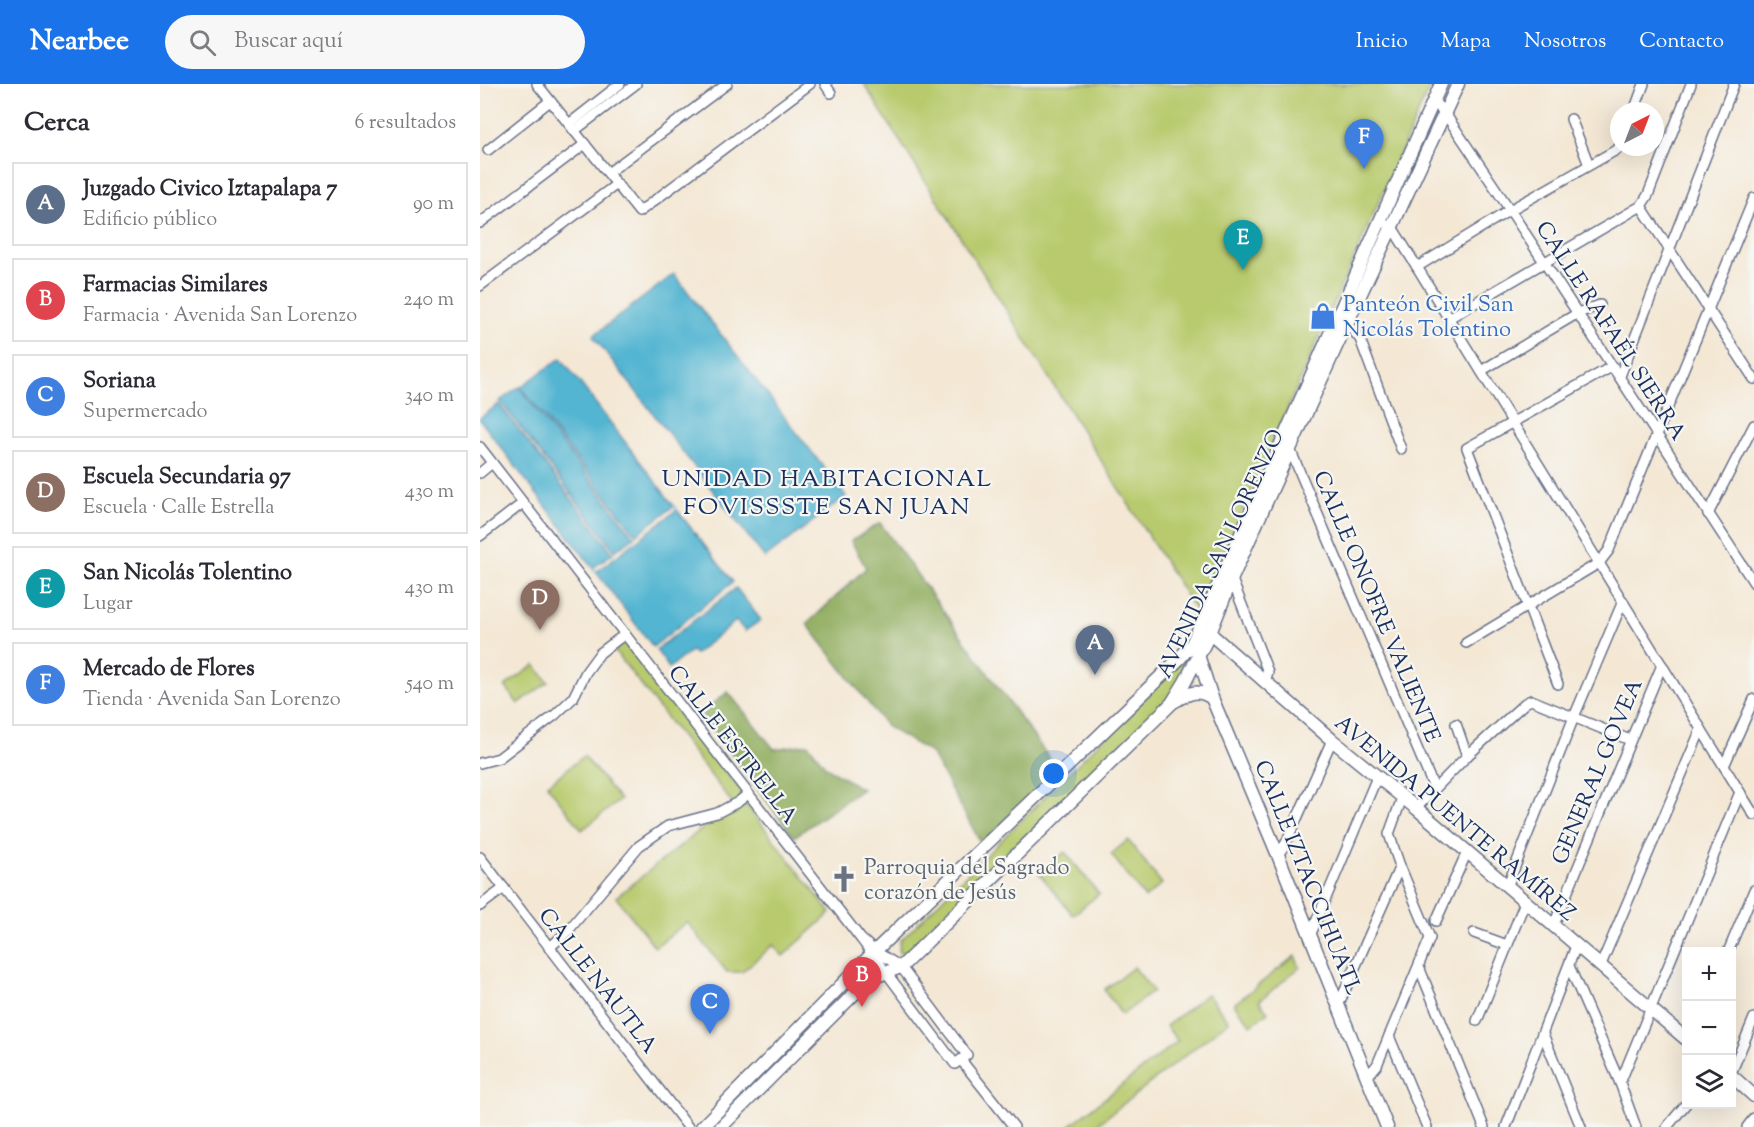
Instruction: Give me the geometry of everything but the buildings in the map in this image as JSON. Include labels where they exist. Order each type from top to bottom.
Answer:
[{"type":"main road","name":"AVENIDA SAN LORENZO","points":[[721,1127],[869,979],[901,967],[1172,703],[1185,682],[1195,649],[1285,447],[1380,221],[1441,84]]},
{"type":"main road","name":"AVENIDA SAN LORENZO","points":[[1285,447],[1347,323],[1458,84]]},
{"type":"main road","name":"AVENIDA PUENTE RAMÍREZ","points":[[1205,629],[1332,740],[1416,808],[1682,1036]]},
{"type":"main road","name":"AVENIDA SAN LORENZO","points":[[702,1127],[873,953],[1179,659],[1195,649]]},
{"type":"main road","name":"CALLE IZTACCIHUATL","points":[[1195,649],[1212,698],[1278,855],[1387,1127]]},
{"type":"main road","points":[[1172,703],[1192,692],[1202,692],[1212,698]]},
{"type":"main road","points":[[1736,1080],[1754,1096]]},
{"type":"street","points":[[537,84],[639,212],[810,84]]},
{"type":"street","points":[[572,128],[620,84]]},
{"type":"street","points":[[572,128],[636,84]]},
{"type":"street","points":[[608,173],[727,84]]},
{"type":"street","points":[[825,84],[831,93]]},
{"type":"street","points":[[1637,102],[1644,84]]},
{"type":"street","points":[[1449,318],[1641,206],[1648,195],[1692,84]]},
{"type":"street","points":[[1620,376],[1734,84]]},
{"type":"street","points":[[488,150],[550,101]]},
{"type":"street","name":"CALLE RAFAÉL SIERRA","points":[[1433,101],[1444,112],[1510,210],[1754,583]]},
{"type":"street","points":[[1571,119],[1589,165]]},
{"type":"street","points":[[480,223],[585,144]]},
{"type":"street","points":[[1417,267],[1510,210],[1610,153]]},
{"type":"street","points":[[480,286],[616,184]]},
{"type":"street","points":[[1466,643],[1599,563],[1609,550],[1754,199]]},
{"type":"street","points":[[1641,206],[1754,379]]},
{"type":"street","points":[[1380,221],[1392,227],[1754,815]]},
{"type":"street","points":[[1481,371],[1578,313],[1600,304]]},
{"type":"street","points":[[1347,323],[1360,339],[1401,449]]},
{"type":"street","points":[[1558,684],[1467,448],[1612,366]]},
{"type":"street","points":[[1708,514],[1754,425]]},
{"type":"street","name":"CALLE ESTRELLA","points":[[480,447],[873,953],[885,972],[961,1059],[1014,1127]]},
{"type":"street","name":"CALLE ONOFRE VALIENTE","points":[[1285,447],[1434,788]]},
{"type":"street","points":[[480,473],[492,463]]},
{"type":"street","points":[[480,536],[523,503]]},
{"type":"street","points":[[1228,576],[1268,672],[1265,682]]},
{"type":"street","points":[[1507,887],[1574,717],[1623,601]]},
{"type":"street","points":[[480,763],[500,758],[555,715],[573,698],[586,672],[600,653],[625,634]]},
{"type":"street","name":"GENERAL GOVEA","points":[[1553,927],[1662,664]]},
{"type":"street","points":[[1724,766],[1754,699]]},
{"type":"street","points":[[1416,808],[1467,756],[1525,702],[1531,700],[1630,740]]},
{"type":"street","points":[[1456,724],[1467,756]]},
{"type":"street","points":[[1600,967],[1701,729]]},
{"type":"street","points":[[1278,855],[1286,843],[1332,740]]},
{"type":"street","points":[[1310,936],[1377,777]]},
{"type":"street","points":[[1620,1083],[1740,792]]},
{"type":"street","points":[[549,948],[567,932],[639,846],[669,826],[717,813],[748,794]]},
{"type":"street","points":[[1367,1077],[1377,1065],[1430,938],[1389,834],[1402,798]]},
{"type":"street","points":[[1436,921],[1467,852]]},
{"type":"street","name":"CALLE NAUTLA","points":[[480,858],[688,1127]]},
{"type":"street","points":[[1338,1006],[1400,866]]},
{"type":"street","points":[[480,906],[504,888]]},
{"type":"street","points":[[1730,947],[1754,890]]},
{"type":"street","points":[[1477,1021],[1525,902]]},
{"type":"street","points":[[1474,933],[1507,945]]},
{"type":"street","points":[[1506,1127],[1576,946]]},
{"type":"street","name":"CALLE ESTRELLA","points":[[873,953],[901,967],[961,1059]]},
{"type":"street","points":[[1569,966],[1620,1083],[1636,1127]]},
{"type":"street","points":[[1419,967],[1484,1127]]},
{"type":"street","points":[[1736,1059],[1754,1018]]},
{"type":"street","points":[[1543,1034],[1581,1127]]},
{"type":"street","points":[[1389,1036],[1427,1127]]},
{"type":"street","points":[[1667,1127],[1682,1109]]},
{"type":"street","points":[[1747,1127],[1754,1119]]},
{"type":"green space","points":[[864,84],[1431,84],[1197,613]]},
{"type":"green space","points":[[880,523],[1057,769],[982,845],[931,753],[887,727],[807,624],[866,568],[851,541]]},
{"type":"green space","points":[[626,640],[744,794],[741,798],[831,913],[783,956],[773,945],[742,972],[727,972],[687,922],[655,947],[616,897],[733,804],[614,650]]},
{"type":"green space","points":[[1179,663],[1187,663],[1191,671],[1184,684],[910,953],[899,953],[900,941]]},
{"type":"green space","points":[[535,665],[548,682],[518,704],[505,686]]},
{"type":"green space","points":[[728,692],[774,749],[808,744],[826,767],[862,789],[794,837],[701,713]]},
{"type":"green space","points":[[584,756],[620,800],[582,830],[547,785]]},
{"type":"green space","points":[[1128,840],[1162,884],[1145,898],[1111,854]]},
{"type":"green space","points":[[1065,852],[1099,894],[1073,915],[1039,873]]},
{"type":"green space","points":[[1295,956],[1300,967],[1259,1001],[1268,1012],[1251,1025],[1234,1004]]},
{"type":"green space","points":[[1134,967],[1153,991],[1122,1015],[1104,990]]},
{"type":"green space","points":[[1207,994],[1229,1021],[1094,1127],[1068,1127],[1178,1041],[1166,1026]]},
{"type":"water","points":[[674,274],[846,496],[765,558],[593,336]]},
{"type":"water","points":[[561,358],[674,506],[636,535],[521,387]]},
{"type":"water","points":[[519,387],[634,537],[615,551],[500,401]]},
{"type":"water","points":[[499,404],[613,553],[593,568],[480,420]]},
{"type":"water","points":[[677,510],[733,582],[653,647],[596,572]]},
{"type":"water","points":[[736,588],[761,620],[745,631],[736,621],[695,654],[691,651],[669,668],[656,650]]},
{"type":"waterway","points":[[674,506],[677,510]]},
{"type":"waterway","points":[[593,568],[596,572]]},
{"type":"place","name":"Mercado de Flores","points":[[1364,169]]},
{"type":"place","name":"San Nicolás Tolentino","points":[[1243,270]]},
{"type":"place","name":"Panteón Civil San Nicolás Tolentino","points":[[1323,316]]},
{"type":"place","name":"Escuela Secundaria 97","points":[[540,630]]},
{"type":"place","name":"Juzgado Civico Iztapalapa 7","points":[[1095,675]]},
{"type":"place","name":"Parroquia del Sagrado corazón de Jesús","points":[[844,879]]},
{"type":"place","name":"Farmacias Similares","points":[[862,1007]]},
{"type":"place","name":"Soriana","points":[[710,1034]]},
{"type":"district","name":"UNIDAD HABITACIONAL FOVISSSTE SAN JUAN","points":[[827,492]]}]
